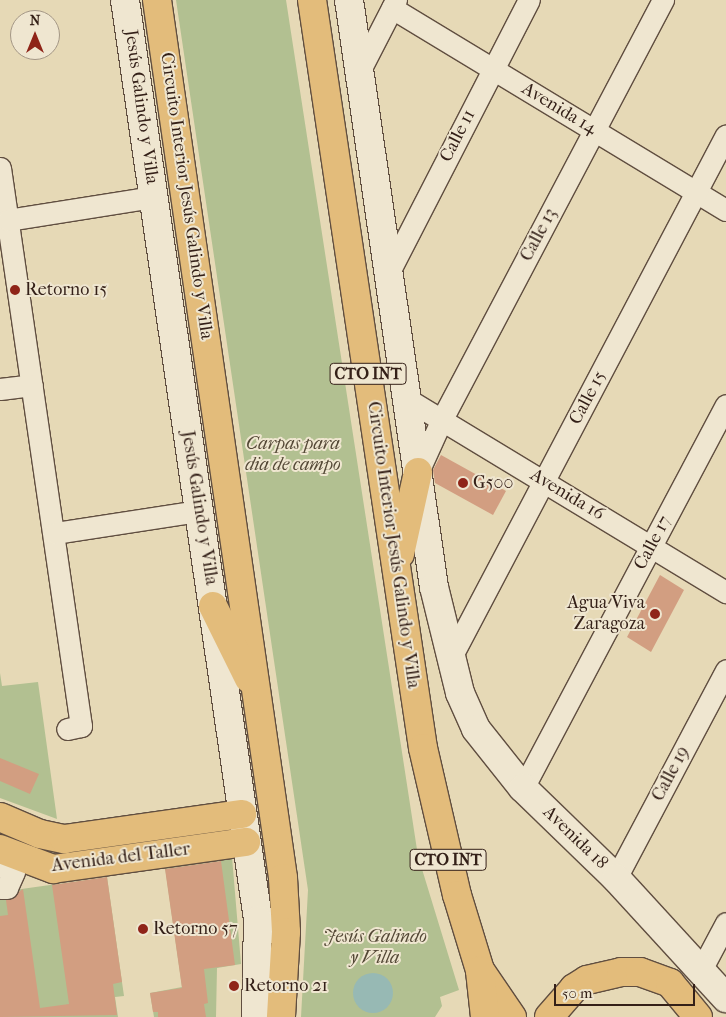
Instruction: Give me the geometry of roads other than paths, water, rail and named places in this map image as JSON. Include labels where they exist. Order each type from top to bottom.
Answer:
[{"type":"main road","name":"Jesús Galindo y Villa","points":[[126,0],[198,511],[214,606],[246,842],[259,946],[256,1017]]},
{"type":"main road","name":"Circuito Interior Jesús Galindo y Villa","points":[[157,0],[260,702],[284,898],[281,1017]]},
{"type":"main road","name":"Circuito Interior Jesús Galindo y Villa","points":[[312,0],[423,748],[439,822],[480,970],[512,1017]]},
{"type":"main road","name":"CTO INT","points":[[349,0],[434,587],[449,662]]},
{"type":"main road","points":[[397,570],[418,472]]},
{"type":"main road","points":[[214,606],[260,702]]},
{"type":"main road","name":"Avenida 18","points":[[449,662],[476,729],[523,788],[616,878],[726,998]]},
{"type":"main road","name":"Avenida del Taller","points":[[0,818],[45,836],[64,839],[242,814]]},
{"type":"main road","name":"Avenida del Taller","points":[[0,849],[53,869],[246,842]]},
{"type":"main road","points":[[480,970],[485,1017]]},
{"type":"main road","points":[[549,1017],[574,988],[588,980],[621,972],[656,976],[670,983],[698,1017]]},
{"type":"street","name":"Calle 11","points":[[389,272],[529,0]]},
{"type":"street","name":"Calle 13","points":[[418,472],[442,419],[663,0]]},
{"type":"street","points":[[359,72],[394,4]]},
{"type":"street","name":"Avenida 14","points":[[394,4],[493,68],[726,210]]},
{"type":"street","name":"Calle 15","points":[[449,662],[726,135]]},
{"type":"street","points":[[0,168],[2,193],[8,220],[81,726],[67,729]]},
{"type":"street","points":[[8,220],[154,197]]},
{"type":"street","points":[[0,389],[32,385]]},
{"type":"street","name":"Avenida 16","points":[[407,399],[726,592]]},
{"type":"street","name":"Calle 17","points":[[523,788],[726,405]]},
{"type":"street","points":[[54,533],[198,511]]},
{"type":"street","name":"Calle 19","points":[[616,878],[726,670]]},
{"type":"street","points":[[0,866],[14,872],[7,888],[0,888]]},
{"type":"street","points":[[701,970],[726,923]]},
{"type":"water","points":[[373,973],[387,979],[393,993],[387,1007],[373,1013],[359,1007],[353,993],[359,979]]},
{"type":"place","name":"Retorno 15","points":[[15,290]]},
{"type":"place","name":"G500","points":[[463,483]]},
{"type":"place","name":"Agua Viva Zaragoza","points":[[655,614]]},
{"type":"place","name":"Retorno 57","points":[[143,929]]},
{"type":"place","name":"Retorno 21","points":[[234,986]]},
{"type":"park label","name":"Carpas para dia de campo","points":[[293,455]]}]
